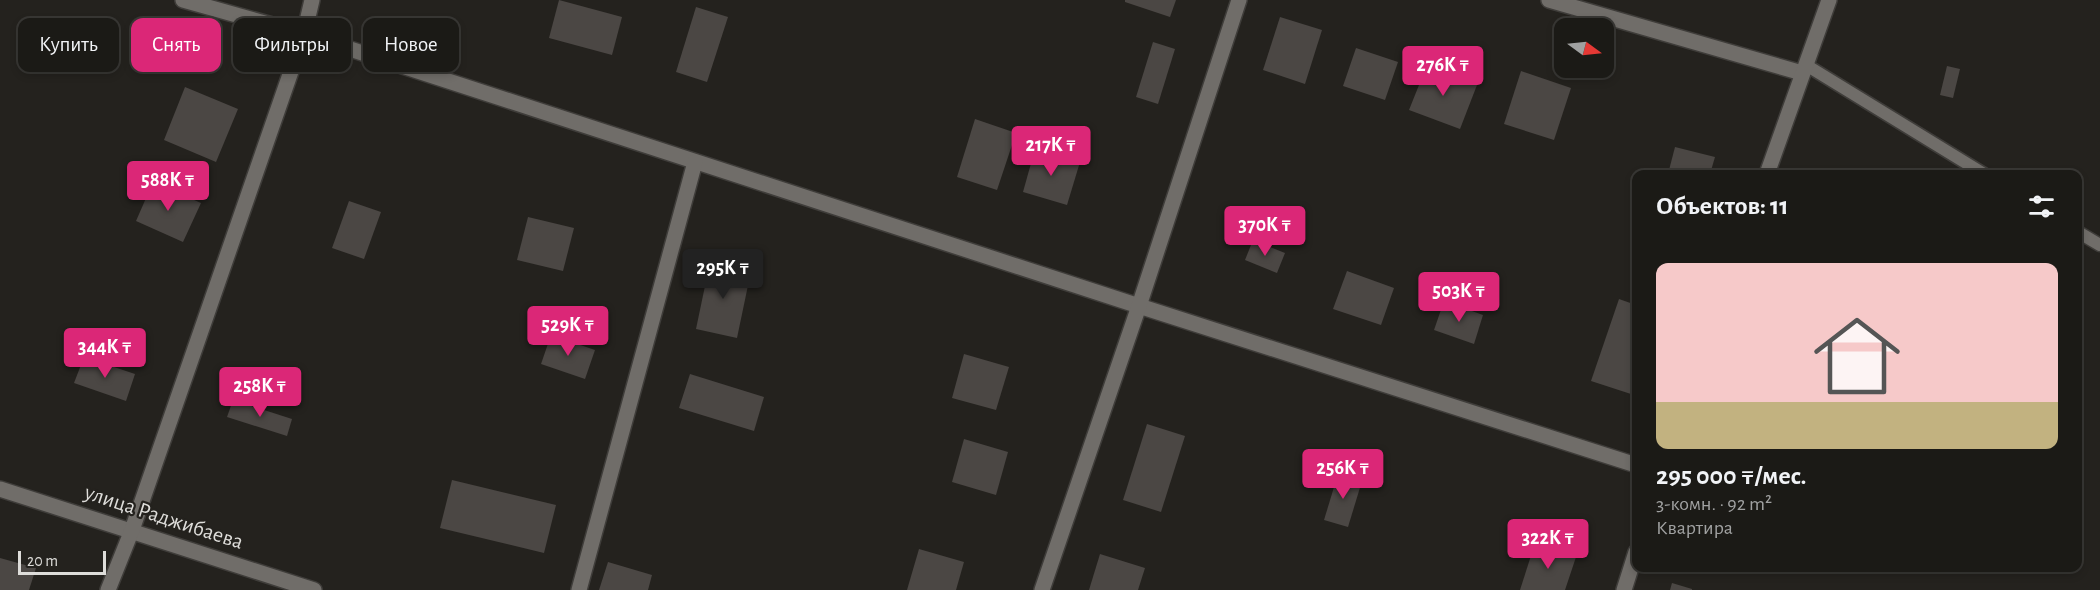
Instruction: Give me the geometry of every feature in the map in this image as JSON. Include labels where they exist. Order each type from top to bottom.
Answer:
[{"type":"street","points":[[183,0],[247,18]]},
{"type":"street","points":[[308,18],[312,0]]},
{"type":"street","points":[[1042,590],[1139,306],[1239,0]]},
{"type":"street","points":[[1549,0],[1804,69]]},
{"type":"street","points":[[1768,170],[1829,0]]},
{"type":"street","points":[[351,49],[1632,464]]},
{"type":"street","points":[[108,590],[132,530],[291,72]]},
{"type":"street","points":[[579,590],[695,162]]},
{"type":"street","name":"улица Раджибаева","points":[[0,489],[314,590]]},
{"type":"street","points":[[1624,590],[1632,565]]},
{"type":"lane","points":[[1804,69],[1977,170]]},
{"type":"lane","points":[[2082,234],[2100,245]]},
{"type":"building","points":[[559,0],[622,17],[612,55],[549,38]]},
{"type":"building","points":[[1125,0],[1176,0],[1170,17],[1125,2]]},
{"type":"building","points":[[696,7],[728,17],[707,82],[676,72]]},
{"type":"building","points":[[1280,17],[1322,30],[1305,84],[1263,70]]},
{"type":"building","points":[[1153,42],[1175,49],[1158,104],[1136,97]]},
{"type":"building","points":[[1356,48],[1398,62],[1385,100],[1343,86]]},
{"type":"building","points":[[1427,65],[1477,85],[1460,129],[1409,110]]},
{"type":"building","points":[[1947,66],[1960,69],[1953,98],[1940,95]]},
{"type":"building","points":[[1521,71],[1571,88],[1554,140],[1504,124]]},
{"type":"building","points":[[185,87],[238,109],[216,162],[164,140]]},
{"type":"building","points":[[975,119],[1016,133],[997,190],[957,177]]},
{"type":"building","points":[[1675,147],[1715,157],[1711,170],[1669,170]]},
{"type":"building","points":[[1035,149],[1080,162],[1067,205],[1023,192]]},
{"type":"building","points":[[153,182],[201,203],[183,242],[136,221]]},
{"type":"building","points":[[349,201],[381,212],[364,259],[332,248]]},
{"type":"building","points":[[528,217],[574,228],[563,271],[517,260]]},
{"type":"building","points":[[1253,240],[1285,253],[1277,273],[1245,260]]},
{"type":"building","points":[[710,262],[751,271],[737,338],[696,329]]},
{"type":"building","points":[[1347,271],[1394,288],[1381,325],[1333,309]]},
{"type":"building","points":[[1619,299],[1632,304],[1632,394],[1591,381]]},
{"type":"building","points":[[1444,301],[1483,315],[1474,344],[1434,330]]},
{"type":"building","points":[[551,335],[595,350],[585,379],[541,364]]},
{"type":"building","points":[[964,354],[1009,367],[996,410],[952,398]]},
{"type":"building","points":[[84,357],[135,374],[126,401],[74,383]]},
{"type":"building","points":[[690,374],[764,397],[754,431],[679,408]]},
{"type":"building","points":[[233,400],[292,419],[287,436],[227,417]]},
{"type":"building","points":[[1147,424],[1185,436],[1161,512],[1123,500]]},
{"type":"building","points":[[964,439],[1008,452],[996,495],[952,482]]},
{"type":"building","points":[[1338,474],[1362,481],[1348,527],[1324,520]]},
{"type":"building","points":[[452,480],[556,505],[544,553],[440,528]]},
{"type":"building","points":[[1535,543],[1576,557],[1565,590],[1520,590]]},
{"type":"building","points":[[919,549],[964,562],[956,590],[907,590]]},
{"type":"building","points":[[1100,554],[1145,568],[1138,590],[1089,590]]},
{"type":"building","points":[[0,558],[36,568],[29,590],[0,590]]},
{"type":"building","points":[[608,562],[652,575],[648,590],[599,590]]},
{"type":"building","points":[[1672,583],[1692,589],[1692,590],[1670,590]]}]
